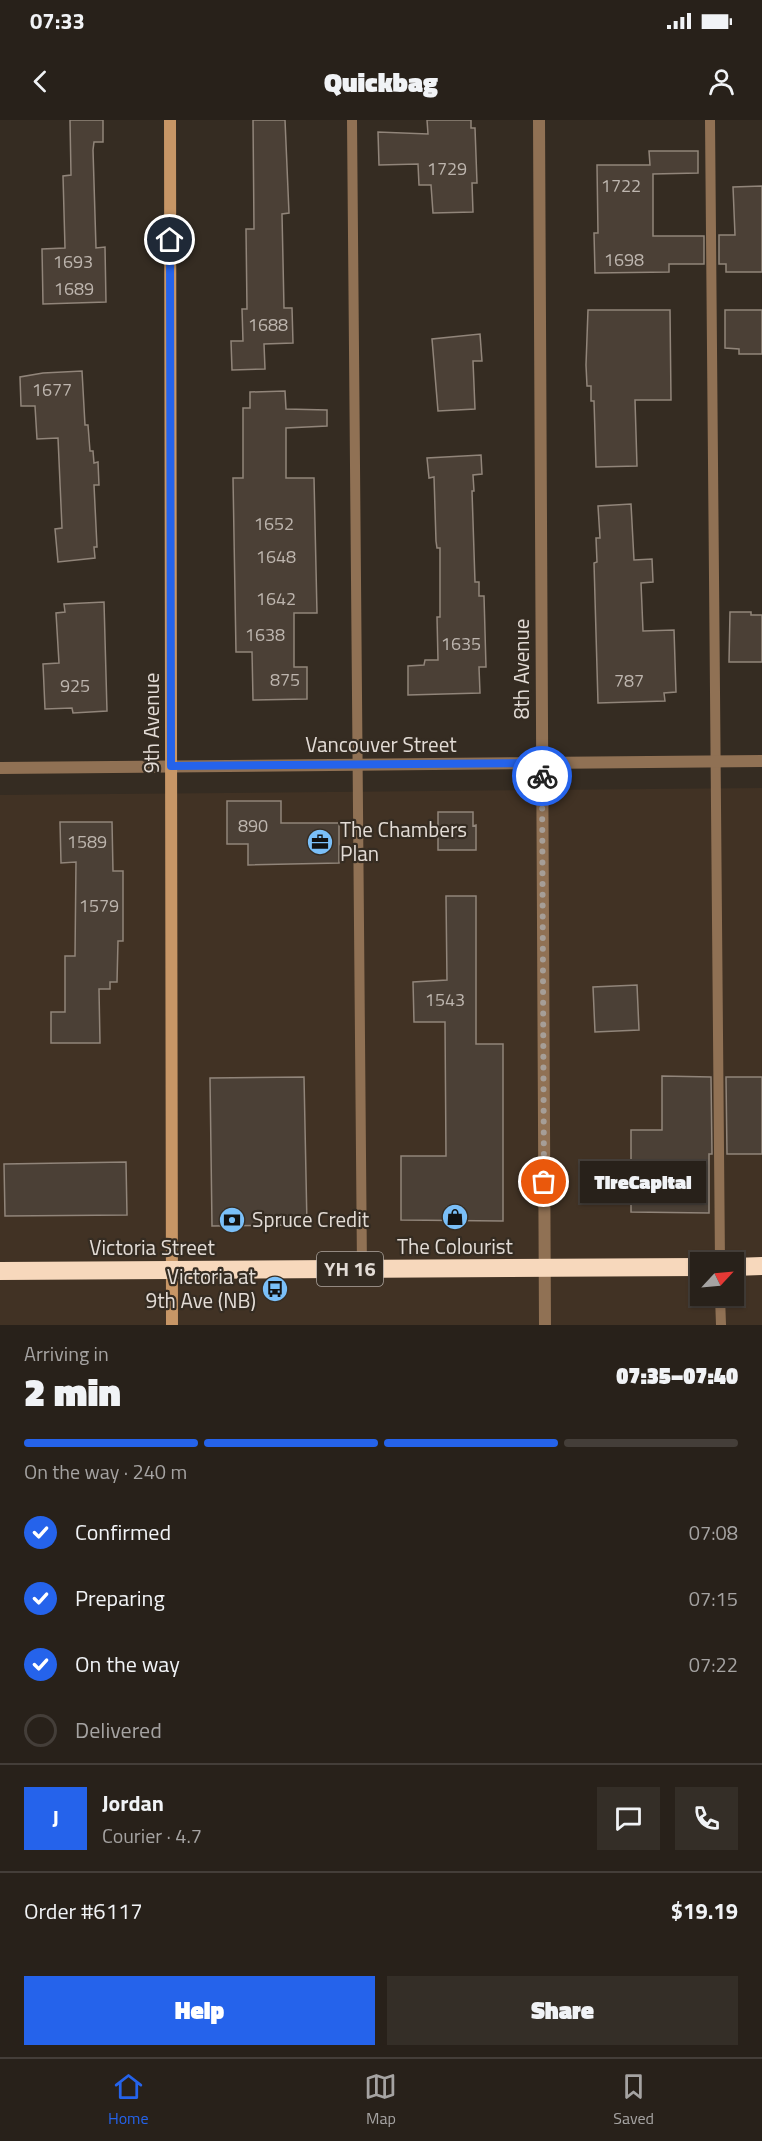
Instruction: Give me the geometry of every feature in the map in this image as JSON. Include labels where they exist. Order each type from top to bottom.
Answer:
[{"type":"highway","points":[[744,1267],[762,1266]]},
{"type":"highway","name":"Victoria Street","points":[[0,1271],[690,1267]]},
{"type":"street","name":"9th Avenue","points":[[170,120],[172,1325]]},
{"type":"street","name":"8th Avenue","points":[[539,120],[545,1325]]},
{"type":"street","name":"Vancouver Street","points":[[0,768],[762,761]]},
{"type":"lane","points":[[352,120],[362,1269]]},
{"type":"lane","points":[[710,120],[720,1252]]},
{"type":"lane","points":[[720,1306],[721,1325]]},
{"type":"shaded area","points":[[762,788],[762,1325],[0,1325],[0,795]]},
{"type":"building","points":[[70,120],[103,120],[103,142],[94,142],[93,150],[96,248],[105,247],[106,302],[43,304],[42,249],[65,248],[63,176],[71,175]]},
{"type":"building","points":[[253,120],[285,120],[289,213],[282,214],[284,308],[292,308],[293,343],[264,344],[265,369],[232,370],[231,341],[243,341],[242,309],[247,309],[246,229],[254,229]]},
{"type":"building","points":[[427,120],[471,120],[471,128],[475,128],[477,183],[472,183],[473,212],[433,213],[431,185],[419,185],[418,164],[379,165],[378,132],[428,134]]},
{"type":"building","points":[[649,151],[698,151],[698,173],[653,174],[653,236],[704,236],[704,264],[669,264],[669,272],[595,273],[594,233],[598,233],[597,165],[650,165]]},
{"type":"building","points":[[762,186],[762,272],[726,272],[726,264],[719,264],[719,235],[735,235],[733,187]]},
{"type":"building","points":[[588,310],[670,310],[671,400],[635,400],[637,466],[596,467],[594,401],[591,401],[591,386],[587,386]]},
{"type":"building","points":[[725,310],[762,310],[762,354],[739,354],[739,349],[725,348]]},
{"type":"building","points":[[480,334],[482,361],[473,361],[475,409],[438,411],[432,339]]},
{"type":"building","points":[[82,371],[85,425],[88,425],[90,451],[93,451],[94,463],[98,462],[99,485],[94,485],[97,547],[94,547],[95,558],[58,562],[55,529],[62,528],[58,438],[37,439],[35,406],[21,406],[20,377]]},
{"type":"building","points":[[285,391],[286,409],[327,410],[327,426],[286,428],[286,478],[314,478],[317,613],[294,613],[294,667],[307,667],[307,699],[253,700],[252,652],[236,652],[233,478],[243,478],[243,408],[250,408],[250,392]]},
{"type":"building","points":[[481,455],[482,474],[473,475],[474,491],[472,491],[475,582],[479,582],[479,596],[484,596],[486,667],[479,667],[480,693],[408,695],[408,666],[424,665],[425,660],[438,660],[440,548],[437,548],[436,541],[434,477],[429,478],[427,458]]},
{"type":"building","points":[[631,504],[634,560],[652,559],[653,582],[641,583],[643,631],[674,630],[676,692],[664,693],[665,701],[598,703],[594,563],[597,562],[596,538],[600,538],[598,506]]},
{"type":"building","points":[[104,602],[107,711],[73,713],[72,708],[45,709],[43,664],[59,663],[56,613],[65,612],[64,604]]},
{"type":"building","points":[[730,612],[751,612],[751,615],[762,615],[762,662],[729,662]]},
{"type":"building","points":[[227,801],[281,801],[281,823],[339,823],[339,863],[248,865],[248,844],[227,844]]},
{"type":"building","points":[[438,812],[473,812],[473,826],[476,825],[476,850],[438,850]]},
{"type":"building","points":[[60,822],[112,822],[113,871],[123,871],[123,941],[118,941],[117,982],[110,982],[110,989],[99,989],[100,1043],[51,1043],[51,1012],[65,1012],[65,956],[75,956],[76,862],[61,863]]},
{"type":"building","points":[[446,896],[476,896],[476,1044],[503,1044],[503,1221],[401,1220],[401,1156],[446,1156],[445,1022],[414,1022],[413,982],[447,980]]},
{"type":"building","points":[[637,985],[639,1030],[595,1032],[593,987]]},
{"type":"building","points":[[662,1076],[711,1077],[712,1154],[709,1154],[709,1213],[631,1212],[631,1130],[662,1130]]},
{"type":"building","points":[[304,1077],[307,1225],[212,1226],[210,1078]]},
{"type":"building","points":[[726,1077],[762,1077],[762,1154],[727,1154]]},
{"type":"building","points":[[126,1162],[127,1215],[5,1216],[4,1164]]},
{"type":"way so far","points":[[542,776],[544,1182]]},
{"type":"place","name":"The Chambers Plan","points":[[320,842]]},
{"type":"place","name":"TireCapital","points":[[544,1182]]},
{"type":"place","name":"The Colourist","points":[[455,1217]]},
{"type":"place","name":"Spruce Credit","points":[[232,1220]]},
{"type":"place","name":"Victoria at 9th Ave (NB)","points":[[275,1289]]},
{"type":"route","points":[[170,240],[171,766],[542,763],[542,776]]}]
